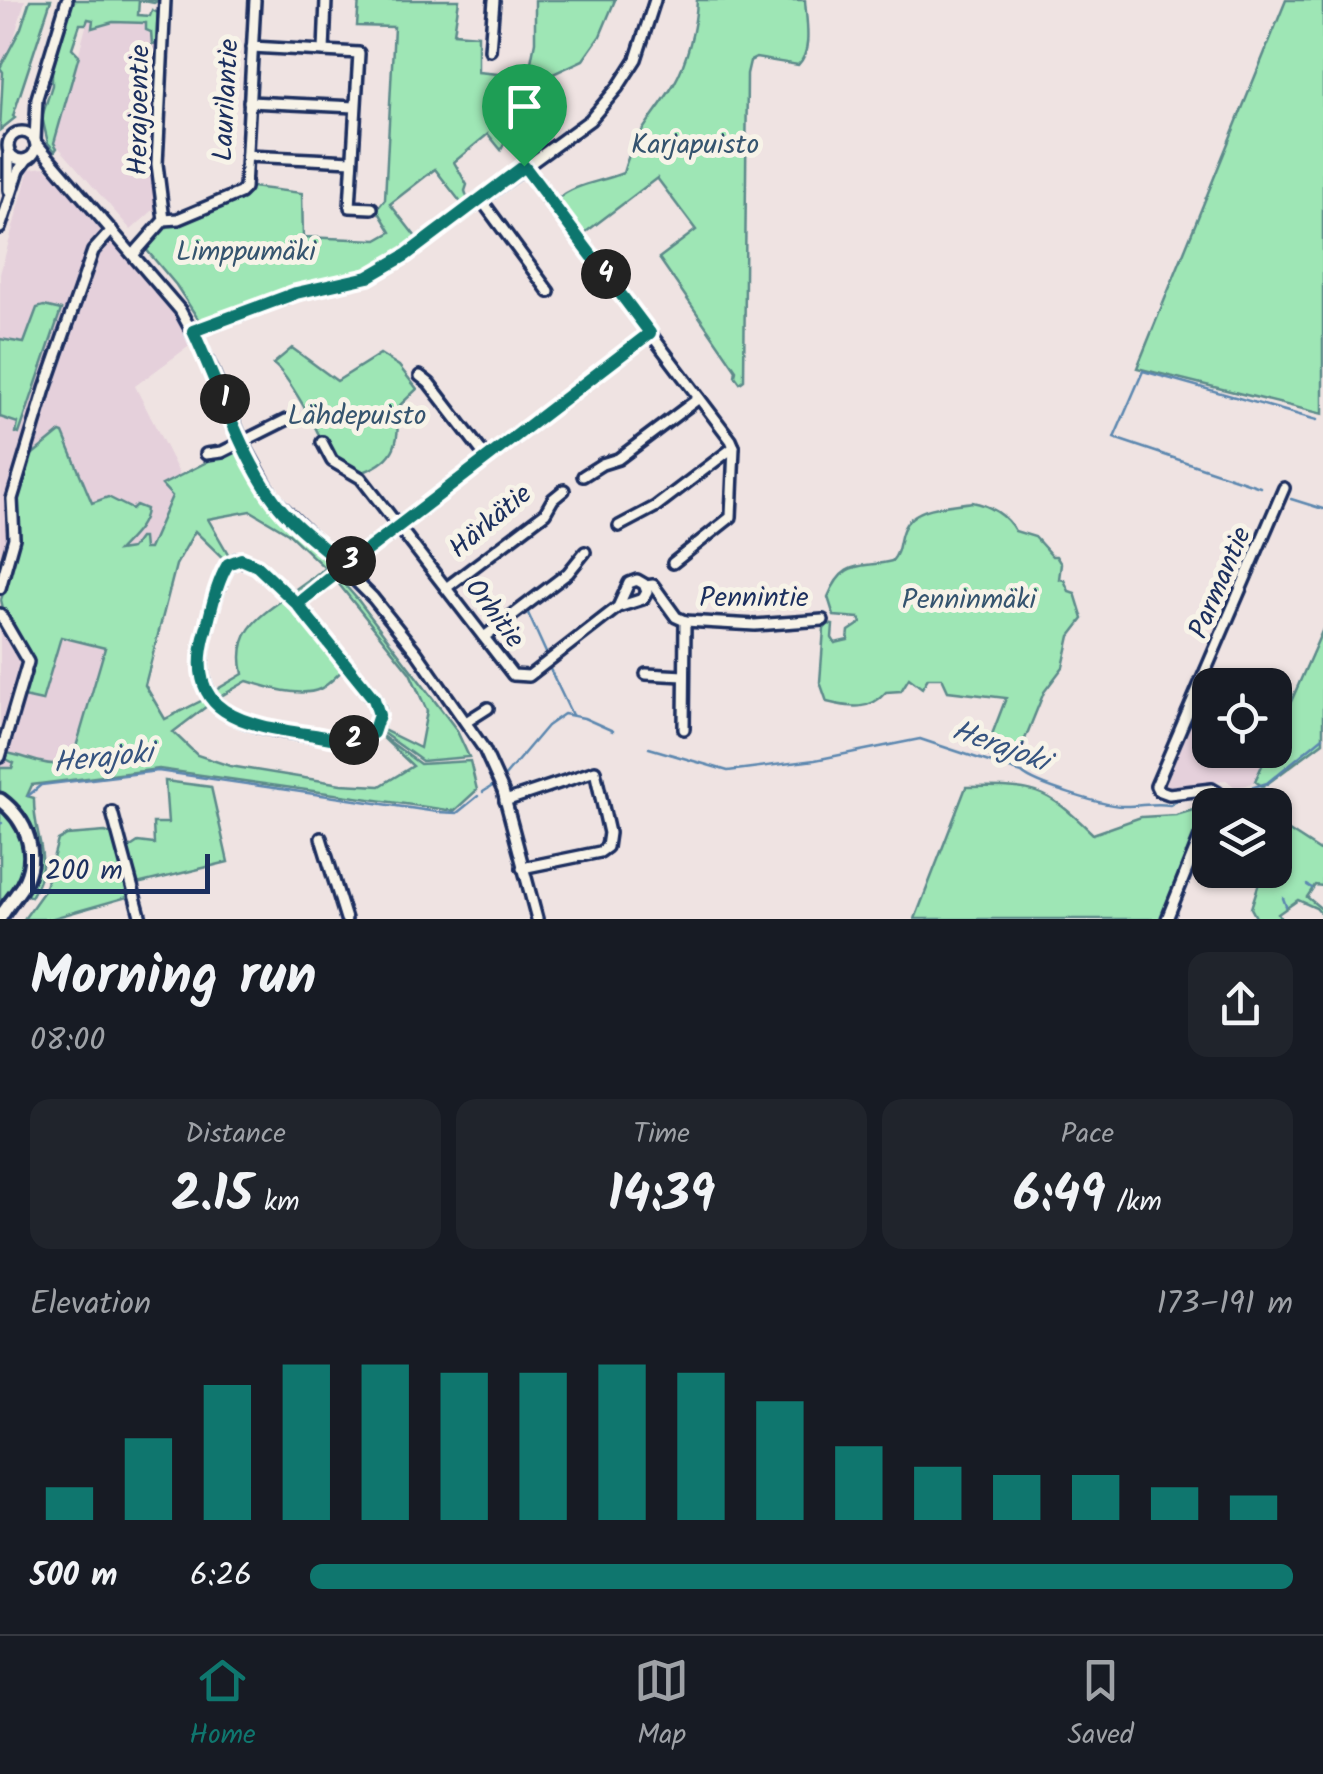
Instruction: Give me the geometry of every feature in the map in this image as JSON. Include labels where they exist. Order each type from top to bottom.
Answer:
[{"type":"main road","points":[[0,800],[20,820],[30,847],[25,880],[3,906],[0,918]]},
{"type":"street","points":[[8,198],[6,148],[37,98],[67,0]]},
{"type":"street","name":"Herajoentie","points":[[164,220],[157,164],[165,0]]},
{"type":"street","name":"Laurilantie","points":[[164,220],[178,219],[245,188],[255,0]]},
{"type":"street","points":[[324,51],[326,0]]},
{"type":"street","points":[[490,50],[494,0]]},
{"type":"street","points":[[193,331],[296,293],[368,277],[406,255],[590,120],[618,88],[636,59],[655,0]]},
{"type":"street","points":[[252,47],[359,52],[350,207],[372,208]]},
{"type":"street","points":[[0,228],[19,170],[36,152],[37,98]]},
{"type":"street","points":[[249,102],[355,107]]},
{"type":"street","points":[[0,136],[30,134],[51,164],[134,254],[193,331],[242,442],[282,510],[344,566],[408,641],[466,722],[492,766],[505,801],[537,919]]},
{"type":"street","points":[[6,148],[19,160],[51,164]]},
{"type":"street","points":[[246,156],[352,161]]},
{"type":"street","points":[[524,166],[734,448],[731,517],[673,563]]},
{"type":"street","points":[[480,198],[550,292]]},
{"type":"street","points":[[134,254],[164,220]]},
{"type":"street","points":[[0,588],[14,538],[12,499],[44,388],[93,250],[112,230]]},
{"type":"street","points":[[297,604],[650,333]]},
{"type":"street","points":[[420,376],[486,457]]},
{"type":"street","points":[[582,476],[618,458],[699,398]]},
{"type":"street","points":[[206,454],[222,452],[286,420]]},
{"type":"street","name":"Orhitie","points":[[322,442],[332,461],[361,478],[510,672],[525,678],[618,608],[643,600],[646,586],[637,580],[629,583],[618,608]]},
{"type":"street","points":[[620,526],[655,507],[734,448]]},
{"type":"street","name":"Parmantie","points":[[1192,789],[1169,794],[1156,786],[1284,488]]},
{"type":"street","name":"Härkätie","points":[[446,588],[545,513],[564,490]]},
{"type":"street","points":[[0,497],[12,499]]},
{"type":"street","points":[[484,637],[568,573],[585,552]]},
{"type":"street","points":[[241,559],[252,562],[297,604],[376,702],[377,725],[366,738],[352,740],[247,723],[224,712],[208,694],[202,680],[200,653],[228,564],[241,559]]},
{"type":"street","points":[[646,586],[653,585],[676,617],[685,621],[684,729]]},
{"type":"street","points":[[0,614],[27,657],[28,668],[3,761]]},
{"type":"street","name":"Pennintie","points":[[685,621],[754,625],[824,620]]},
{"type":"street","points":[[646,674],[684,676]]},
{"type":"street","points":[[466,722],[488,708]]},
{"type":"street","points":[[505,801],[595,771],[609,833],[607,847],[600,852],[522,868]]},
{"type":"street","points":[[112,812],[141,919]]},
{"type":"street","points":[[322,838],[346,919]]},
{"type":"street","points":[[1167,919],[1192,857]]},
{"type":"shaded area","points":[[0,0],[25,0],[0,87]]},
{"type":"shaded area","points":[[88,19],[93,20],[93,28],[113,22],[147,23],[152,43],[158,43],[153,149],[160,204],[131,230],[55,143]]},
{"type":"shaded area","points":[[44,167],[68,186],[160,293],[192,344],[135,386],[181,477],[105,647],[75,754],[66,763],[42,763],[0,787],[0,274],[29,169]]},
{"type":"shaded area","points":[[1192,714],[1192,768],[1261,768],[1255,781],[1247,785],[1235,787],[1226,780],[1166,791],[1161,786]]},
{"type":"green space","points":[[30,0],[51,0],[15,118],[0,130],[0,68],[21,28]]},
{"type":"green space","points":[[72,0],[139,0],[138,15],[150,16],[152,10],[158,13],[158,43],[152,44],[146,23],[113,22],[92,28],[93,20],[88,19],[86,24],[80,24],[72,48],[79,55],[55,151],[48,143],[42,117],[52,85],[52,65]]},
{"type":"green space","name":"Limppumäki","points":[[359,0],[459,0],[454,33],[478,35],[478,72],[528,77],[535,42],[535,0],[615,0],[600,36],[583,60],[487,105],[521,135],[506,140],[501,150],[488,134],[454,162],[467,185],[469,203],[462,204],[435,169],[390,204],[419,241],[374,271],[290,292],[200,322],[145,248],[169,224],[243,195],[252,187],[302,193],[303,237],[377,240],[391,232],[377,209],[385,199],[394,27],[357,26]]},
{"type":"green space","name":"Karjapuisto","points":[[697,0],[805,0],[807,44],[803,59],[798,65],[756,58],[750,61],[747,74],[744,380],[740,383],[736,370],[659,258],[696,230],[657,178],[582,235],[556,200],[579,187],[623,173],[639,136],[683,65]]},
{"type":"green space","points":[[1286,0],[1323,0],[1323,414],[1137,368]]},
{"type":"green space","points":[[37,308],[61,310],[19,434],[18,423],[0,417],[0,339],[24,343]]},
{"type":"green space","name":"Lähdepuisto","points":[[292,348],[337,381],[380,354],[399,366],[417,389],[396,409],[398,433],[387,458],[357,474],[326,453],[287,379],[273,364]]},
{"type":"green space","points":[[60,432],[92,503],[108,497],[132,509],[136,505],[146,509],[140,527],[118,551],[131,549],[139,538],[143,538],[144,549],[149,549],[172,496],[162,485],[240,445],[276,509],[334,562],[294,595],[285,585],[293,591],[325,568],[288,533],[251,511],[208,519],[231,559],[227,562],[195,531],[176,565],[145,685],[165,719],[207,698],[211,703],[173,732],[197,755],[230,766],[341,784],[380,786],[413,766],[378,733],[420,764],[470,761],[477,790],[454,811],[159,769],[32,785],[27,796],[34,798],[42,859],[31,897],[24,893],[32,838],[23,816],[0,794],[0,768],[12,768],[14,763],[6,759],[5,753],[51,764],[74,754],[105,648],[61,637],[42,701],[24,697],[31,659],[1,600],[19,540],[16,503],[28,458]]},
{"type":"green space","name":"Penninmäki","points":[[972,502],[997,512],[1015,531],[1035,537],[1056,556],[1061,564],[1059,579],[1075,593],[1083,619],[1070,636],[1063,667],[1044,692],[1019,754],[1007,763],[986,750],[1006,698],[948,691],[942,678],[928,678],[922,688],[909,678],[901,691],[886,692],[867,705],[852,706],[827,702],[820,682],[824,629],[833,625],[835,643],[848,640],[849,631],[861,623],[859,618],[834,616],[828,597],[840,576],[854,567],[892,561],[903,530],[914,516],[933,508]]},
{"type":"green space","points":[[337,576],[456,729],[469,757],[422,761],[380,731],[379,728],[420,748],[427,711],[410,673],[334,578]]},
{"type":"green space","points":[[284,593],[345,668],[327,685],[312,691],[283,691],[247,681],[216,699],[207,688],[214,691],[243,674],[244,638],[256,621],[285,598]]},
{"type":"green space","points":[[1323,629],[1323,742],[1292,765],[1292,699]]},
{"type":"green space","points":[[1261,768],[1288,768],[1263,787],[1255,781]]},
{"type":"green space","points":[[165,781],[211,787],[228,862],[137,884],[126,850],[138,842],[154,844],[153,823],[168,823]]},
{"type":"green space","points":[[966,787],[1037,792],[1062,806],[1093,834],[1141,817],[1192,810],[1192,843],[1161,919],[915,919]]},
{"type":"green space","points":[[0,806],[18,829],[24,854],[18,879],[0,902]]},
{"type":"green space","points":[[1292,833],[1323,853],[1323,886],[1315,885],[1307,897],[1323,910],[1323,916],[1298,900],[1278,914],[1281,919],[1257,919],[1251,908],[1257,888],[1292,888]]},
{"type":"green space","points":[[67,835],[114,835],[131,896],[50,919],[24,919],[44,891],[58,840]]},
{"type":"waterway","points":[[1260,487],[1114,438],[1143,371],[1317,420]]},
{"type":"waterway","points":[[1291,499],[1323,509]]},
{"type":"waterway","points":[[527,611],[547,655]]},
{"type":"waterway","points":[[549,667],[572,715]]},
{"type":"waterway","name":"Herajoki","points":[[504,777],[547,726],[564,714],[613,731]]},
{"type":"waterway","name":"Herajoki","points":[[1251,788],[1267,783],[1323,737]]},
{"type":"waterway","name":"Herajoki","points":[[649,748],[728,771],[815,760],[920,739],[1112,805],[1170,805],[1192,796]]},
{"type":"waterway","name":"Herajoki","points":[[28,796],[41,785],[158,771],[437,812],[457,813],[478,796]]},
{"type":"waterway","name":"Herajoki","points":[[483,792],[494,785]]},
{"type":"waterway","points":[[1307,885],[1312,888]]},
{"type":"waterway","points":[[1283,898],[1286,906]]},
{"type":"route","points":[[524,166],[406,255],[368,277],[296,293],[193,331],[242,442],[269,492],[291,519],[344,566],[297,604],[374,699],[379,715],[373,733],[356,740],[272,729],[231,717],[208,694],[199,660],[217,589],[228,564],[241,559],[252,562],[297,604],[650,333],[524,166]]}]
